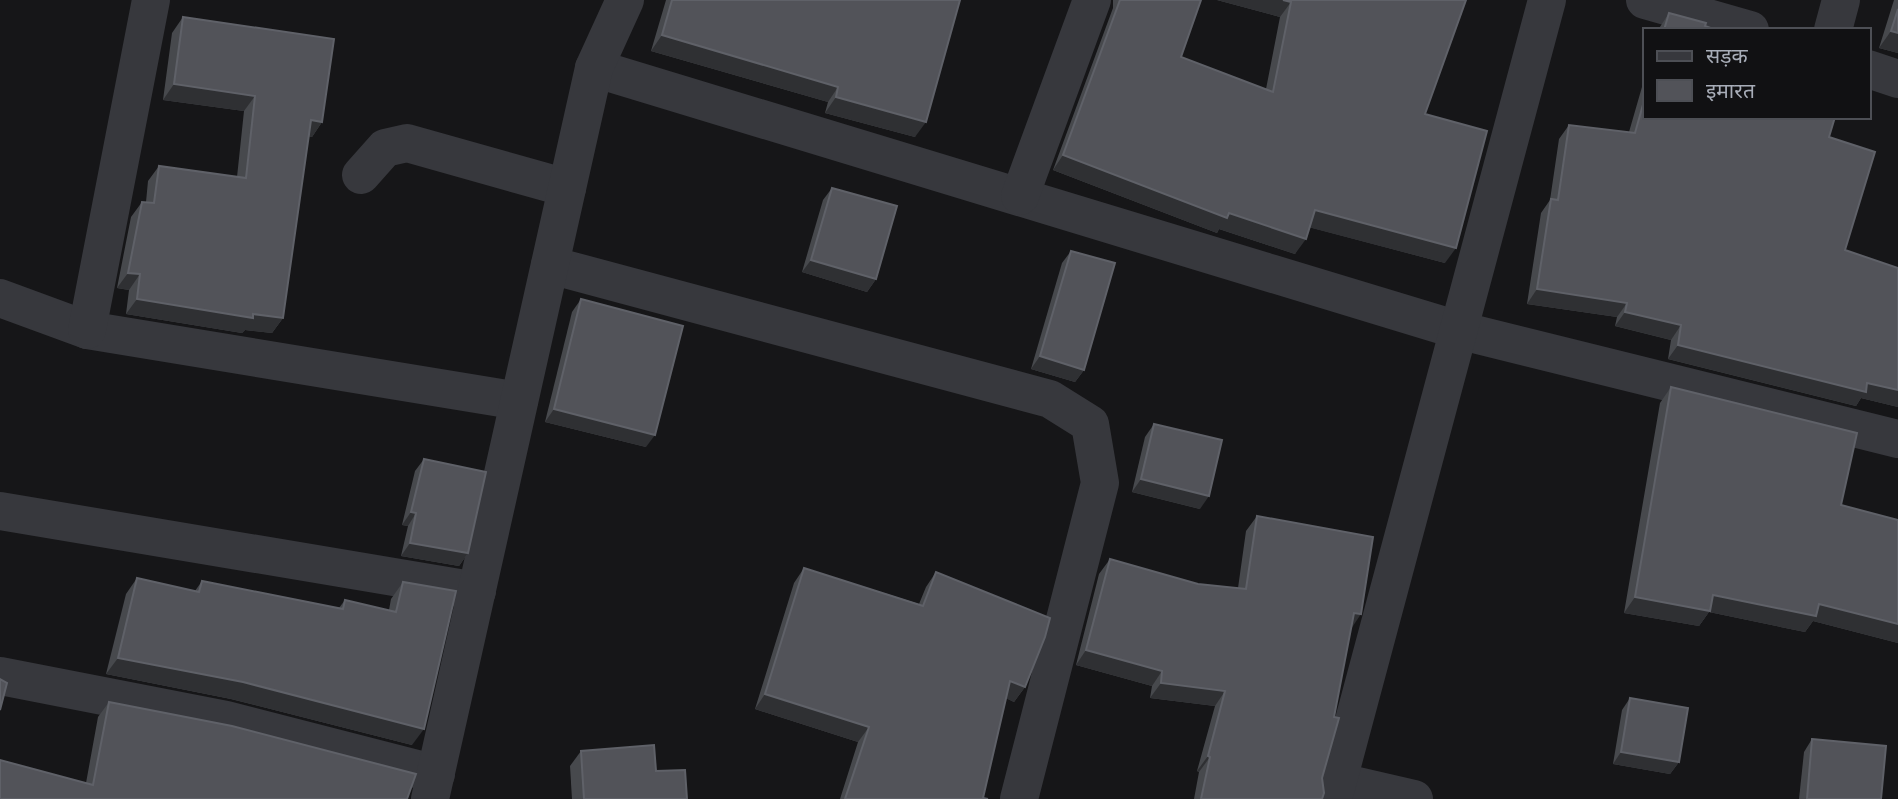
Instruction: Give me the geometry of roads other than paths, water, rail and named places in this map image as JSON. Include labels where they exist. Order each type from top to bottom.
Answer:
[{"type":"street","points":[[87,330],[151,0]]},
{"type":"street","points":[[0,676],[226,720],[433,787],[594,68],[625,0]]},
{"type":"street","points":[[1020,196],[1092,0]]},
{"type":"street","points":[[1414,799],[1334,790],[1547,0]]},
{"type":"street","points":[[1645,0],[1743,28]]},
{"type":"street","points":[[1834,28],[1841,0]]},
{"type":"street","points":[[594,68],[1458,330],[1898,439]]},
{"type":"street","points":[[1870,70],[1898,79]]},
{"type":"street","points":[[361,175],[385,148],[407,143],[567,188]]},
{"type":"street","points":[[550,265],[1050,399],[1090,424],[1100,483],[1019,799]]},
{"type":"street","points":[[0,298],[87,330],[519,401]]},
{"type":"street","points":[[0,511],[477,591]]}]
